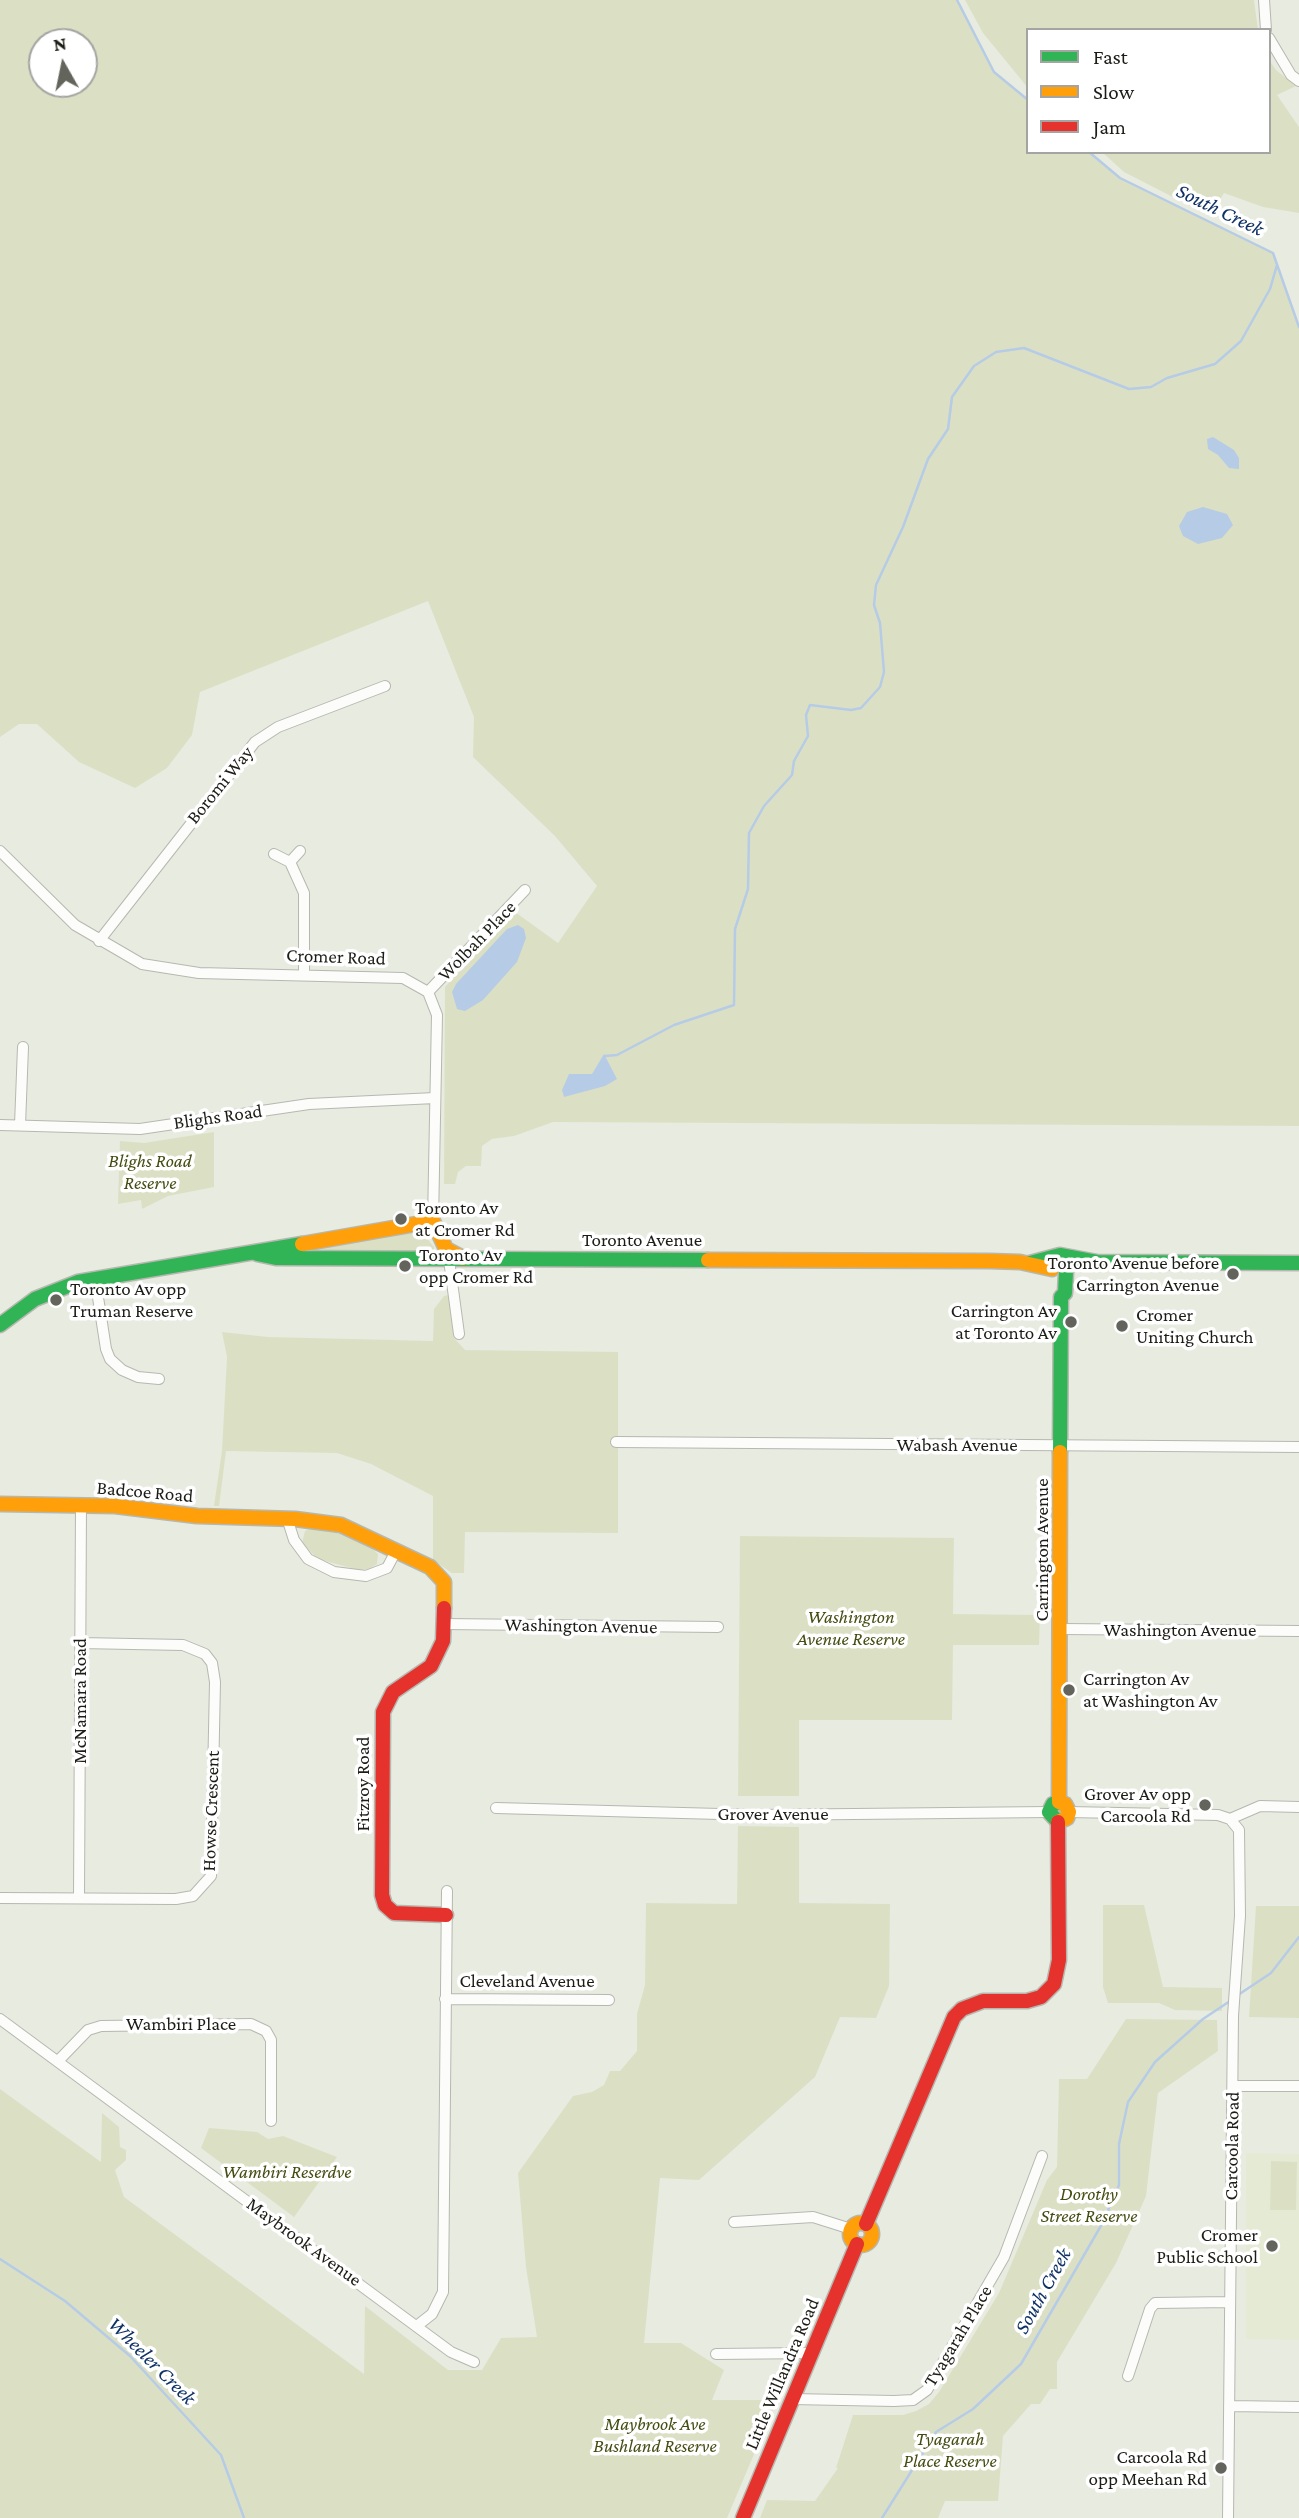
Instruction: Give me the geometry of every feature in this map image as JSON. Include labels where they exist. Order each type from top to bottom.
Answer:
[{"type":"street","points":[[1264,0],[1266,28]]},
{"type":"street","points":[[1271,41],[1291,75],[1299,81]]},
{"type":"street","name":"Boromi Way","points":[[99,942],[256,742],[278,727],[385,686]]},
{"type":"street","name":"Cromer Road","points":[[0,851],[55,909],[99,942],[142,964],[171,970],[403,978],[428,992]]},
{"type":"street","points":[[290,862],[299,851]]},
{"type":"street","points":[[274,854],[290,862],[305,902],[304,975]]},
{"type":"street","name":"Wolbah Place","points":[[428,992],[525,890]]},
{"type":"street","points":[[428,992],[437,1015],[433,1221],[436,1236],[456,1259],[459,1334]]},
{"type":"street","points":[[20,1125],[23,1047]]},
{"type":"street","name":"Blighs Road","points":[[0,1125],[140,1129],[309,1104],[435,1098]]},
{"type":"street","name":"Toronto Avenue","points":[[0,1325],[47,1293],[95,1278],[257,1254],[276,1247],[433,1221]]},
{"type":"street","name":"Toronto Avenue","points":[[257,1254],[276,1258],[1028,1263],[1060,1266],[1097,1262],[1299,1263]]},
{"type":"street","name":"Carrington Avenue","points":[[866,2224],[946,2031],[962,2009],[983,2001],[1027,2001],[1048,1991],[1058,1975],[1061,1297],[1057,1293],[1060,1266]]},
{"type":"street","points":[[95,1278],[106,1349],[110,1359],[122,1370],[138,1377],[159,1379]]},
{"type":"street","name":"Wabash Avenue","points":[[616,1442],[1299,1447]]},
{"type":"street","name":"Badcoe Road","points":[[0,1504],[81,1505],[197,1516],[287,1518],[341,1525],[430,1567],[444,1582],[444,1624]]},
{"type":"street","name":"McNamara Road","points":[[79,1898],[81,1505]]},
{"type":"street","points":[[287,1518],[293,1540],[308,1559],[334,1572],[366,1576],[387,1568],[396,1551]]},
{"type":"street","name":"Washington Avenue","points":[[444,1624],[718,1627]]},
{"type":"street","name":"Fitzroy Road","points":[[444,1624],[443,1641],[431,1666],[393,1692],[383,1712],[382,1895],[385,1905],[394,1913],[446,1915]]},
{"type":"street","name":"Washington Avenue","points":[[1061,1629],[1299,1631]]},
{"type":"street","name":"Howse Crescent","points":[[0,1898],[186,1898],[200,1891],[209,1881],[213,1868],[215,1682],[212,1663],[196,1648],[183,1645],[81,1643]]},
{"type":"street","name":"Grover Avenue","points":[[496,1808],[757,1815],[1059,1812],[1218,1815],[1230,1819],[1260,1807],[1299,1807]]},
{"type":"street","name":"Carcoola Road","points":[[1228,2518],[1233,2016],[1240,1916],[1239,1830],[1230,1819]]},
{"type":"street","points":[[418,2325],[440,2304],[443,2292],[447,1891]]},
{"type":"street","name":"Cleveland Avenue","points":[[445,1999],[608,2000]]},
{"type":"street","name":"Maybrook Avenue","points":[[0,2019],[452,2352],[474,2362]]},
{"type":"street","name":"Wambiri Place","points":[[58,2061],[88,2030],[101,2026],[251,2024],[266,2032],[271,2040],[271,2121]]},
{"type":"street","points":[[1233,2086],[1299,2086]]},
{"type":"street","name":"Tyagarah Place","points":[[792,2399],[913,2400],[927,2390],[1004,2257],[1042,2156]]},
{"type":"street","points":[[734,2222],[813,2217],[851,2229]]},
{"type":"street","points":[[859,2223],[866,2224],[871,2230],[871,2238],[865,2244],[857,2244],[851,2239],[851,2229],[859,2223]]},
{"type":"street","name":"Little Willandra Road","points":[[743,2518],[857,2244]]},
{"type":"street","points":[[1128,2376],[1150,2309],[1155,2303],[1230,2301]]},
{"type":"street","points":[[716,2354],[813,2353]]},
{"type":"street","points":[[1229,2406],[1299,2407]]},
{"type":"shaded area","name":"Cromer Public School","points":[[1246,2153],[1299,2154],[1299,2340],[1246,2339]]},
{"type":"green space","points":[[0,0],[957,0],[993,70],[1026,98],[1026,154],[1091,154],[1120,179],[1273,253],[1299,327],[1299,1126],[553,1122],[514,1136],[492,1139],[482,1146],[481,1166],[466,1166],[458,1172],[455,1184],[444,1184],[445,987],[515,912],[558,943],[597,886],[555,836],[473,757],[474,717],[428,601],[200,692],[192,735],[167,768],[135,788],[79,762],[37,724],[19,724],[0,737]]},
{"type":"green space","points":[[965,0],[1254,0],[1258,28],[1026,28],[1026,86],[983,33]]},
{"type":"green space","points":[[1271,63],[1296,86],[1277,95],[1299,127],[1299,213],[1263,207],[1224,193],[1210,216],[1124,172],[1104,154],[1271,154]]},
{"type":"green space","name":"Blighs Road Reserve","points":[[214,1132],[214,1187],[168,1196],[142,1209],[141,1200],[118,1204],[120,1141],[144,1143]]},
{"type":"green space","points":[[420,1230],[434,1247],[434,1254],[273,1252]]},
{"type":"green space","points":[[449,1295],[454,1338],[465,1350],[618,1352],[618,1533],[465,1532],[464,1573],[452,1573],[433,1560],[433,1496],[371,1464],[337,1453],[226,1451],[219,1506],[214,1506],[222,1451],[227,1357],[222,1332],[268,1337],[433,1341],[434,1309],[444,1296]]},
{"type":"green space","points":[[313,1527],[339,1532],[367,1544],[378,1554],[377,1564],[369,1569],[355,1569],[318,1559],[302,1543],[305,1531]]},
{"type":"green space","name":"Washington Avenue Reserve","points":[[740,1536],[954,1538],[953,1614],[1040,1615],[1039,1645],[953,1645],[952,1720],[799,1720],[799,1796],[738,1796]]},
{"type":"green space","name":"Maybrook Ave Bushland Reserve","points":[[738,1826],[799,1827],[799,1903],[890,1904],[889,1986],[876,2018],[840,2017],[815,2077],[699,2180],[660,2178],[644,2343],[681,2343],[724,2370],[712,2400],[777,2400],[727,2518],[0,2518],[0,2089],[101,2162],[102,2113],[119,2127],[120,2147],[126,2150],[126,2160],[115,2170],[124,2197],[364,2374],[365,2306],[448,2370],[482,2370],[501,2338],[537,2337],[526,2267],[518,2173],[573,2096],[592,2092],[604,2085],[610,2071],[620,2071],[637,2051],[637,2014],[645,1985],[646,1903],[737,1904]]},
{"type":"green space","points":[[1103,1905],[1144,1905],[1163,1987],[1222,1988],[1222,2011],[1175,2010],[1159,2003],[1108,2003],[1103,1987]]},
{"type":"green space","points":[[1256,1906],[1299,1906],[1299,2018],[1249,2017]]},
{"type":"green space","points":[[1126,2019],[1217,2020],[1218,2051],[1158,2093],[1146,2196],[1116,2263],[1057,2362],[1057,2389],[1050,2389],[1040,2404],[1031,2404],[1003,2436],[998,2501],[945,2501],[938,2518],[760,2518],[767,2500],[815,2501],[838,2468],[853,2415],[903,2415],[929,2404],[939,2392],[999,2293],[1047,2180],[1057,2167],[1059,2079],[1087,2079]]},
{"type":"green space","name":"Wambiri Reserdve","points":[[209,2128],[257,2132],[268,2139],[283,2136],[337,2157],[294,2217],[201,2148]]},
{"type":"green space","points":[[1271,2161],[1297,2162],[1296,2210],[1270,2210]]},
{"type":"water","points":[[1213,437],[1234,450],[1239,458],[1239,469],[1229,468],[1218,455],[1208,449],[1207,439]]},
{"type":"water","points":[[1203,507],[1227,514],[1233,525],[1222,538],[1198,544],[1183,536],[1179,526],[1187,512]]},
{"type":"water","points":[[518,925],[524,929],[526,938],[517,962],[483,1000],[465,1011],[457,1009],[452,992],[456,984],[507,929]]},
{"type":"water","points":[[604,1054],[617,1079],[605,1086],[564,1097],[562,1090],[569,1074],[592,1074]]},
{"type":"waterway","name":"South Creek","points":[[957,0],[994,72],[1026,98]]},
{"type":"waterway","name":"South Creek","points":[[1091,154],[1120,178],[1273,253],[1299,327]]},
{"type":"waterway","points":[[605,1056],[617,1055],[674,1025],[734,1005],[735,929],[748,889],[749,833],[764,806],[792,775],[794,761],[808,736],[806,715],[810,705],[851,710],[861,708],[880,687],[884,672],[880,623],[874,605],[876,585],[903,527],[928,459],[948,429],[952,397],[974,366],[996,352],[1024,348],[1129,389],[1151,387],[1167,378],[1215,364],[1241,341],[1270,289],[1277,265]]},
{"type":"waterway","name":"South Creek","points":[[1238,1995],[1271,1973],[1299,1937]]},
{"type":"waterway","name":"South Creek","points":[[882,2518],[936,2432],[973,2409],[1021,2364],[1102,2224],[1119,2185],[1119,2144],[1128,2102],[1155,2062],[1203,2019],[1230,2001]]},
{"type":"waterway","name":"Wheeler Creek","points":[[0,2259],[65,2301],[130,2356],[221,2455],[244,2518]]},
{"type":"traffic: fast","points":[[0,1325],[35,1299],[78,1282],[302,1244]]},
{"type":"traffic: fast","points":[[257,1254],[276,1258],[708,1260]]},
{"type":"traffic: fast","points":[[1030,1263],[1060,1255],[1097,1262],[1299,1263]]},
{"type":"traffic: fast","points":[[1060,1452],[1061,1297],[1065,1293],[1066,1272]]},
{"type":"traffic: fast","points":[[1058,1822],[1049,1812],[1053,1804],[1059,1802]]},
{"type":"traffic: slow","points":[[302,1244],[433,1221],[446,1249],[463,1258]]},
{"type":"traffic: slow","points":[[708,1260],[989,1261],[1020,1262],[1052,1269]]},
{"type":"traffic: slow","points":[[1059,1802],[1060,1452]]},
{"type":"traffic: slow","points":[[0,1504],[115,1506],[197,1516],[295,1519],[341,1525],[430,1567],[444,1582],[444,1608]]},
{"type":"traffic: slow","points":[[1058,1822],[1067,1818],[1069,1812],[1065,1804],[1059,1802]]},
{"type":"traffic: slow","points":[[861,2223],[869,2226],[872,2234],[869,2242],[861,2245],[853,2242],[850,2234],[853,2226],[861,2223]]},
{"type":"traffic: jam","points":[[444,1608],[443,1641],[431,1666],[393,1692],[383,1712],[382,1895],[385,1905],[394,1913],[446,1915]]},
{"type":"traffic: jam","points":[[866,2224],[954,2017],[962,2009],[983,2001],[1027,2001],[1041,1997],[1054,1984],[1059,1960],[1058,1822]]},
{"type":"traffic: jam","points":[[743,2518],[857,2244]]},
{"type":"place","name":"Toronto Av at Cromer Rd","points":[[401,1219]]},
{"type":"place","name":"Toronto Av opp Cromer Rd","points":[[405,1266]]},
{"type":"place","name":"Toronto Avenue before Carrington Avenue","points":[[1233,1274]]},
{"type":"place","name":"Toronto Av opp Truman Reserve","points":[[56,1300]]},
{"type":"place","name":"Carrington Av at Toronto Av","points":[[1071,1322]]},
{"type":"place","name":"Cromer Uniting Church","points":[[1122,1326]]},
{"type":"place","name":"Carrington Av at Washington Av","points":[[1069,1690]]},
{"type":"place","name":"Grover Av opp Carcoola Rd","points":[[1205,1805]]},
{"type":"place","name":"Cromer Public School","points":[[1272,2246]]},
{"type":"place","name":"Carcoola Rd opp Meehan Rd","points":[[1221,2468]]},
{"type":"park label","name":"Dorothy Street Reserve","points":[[1089,2205]]},
{"type":"park label","name":"Tyagarah Place Reserve","points":[[950,2450]]}]
